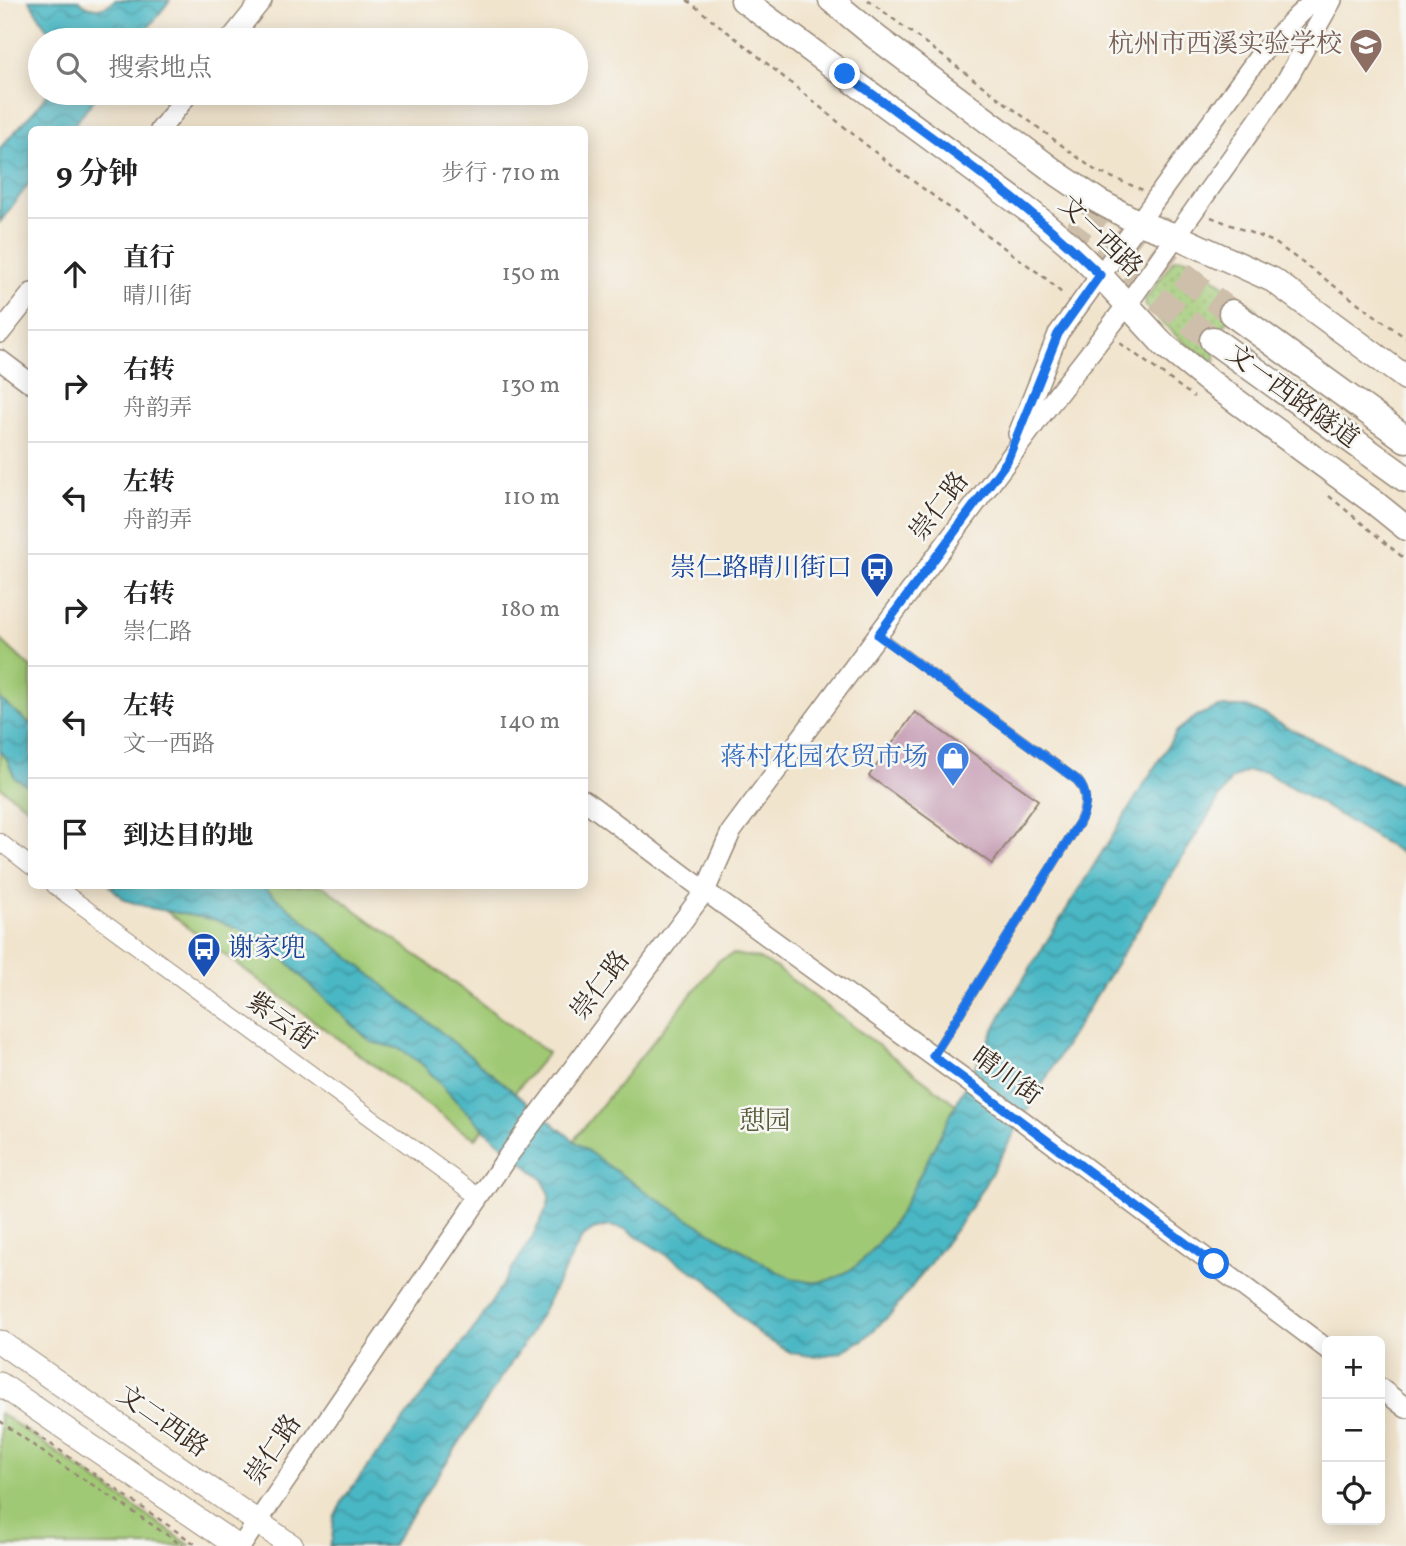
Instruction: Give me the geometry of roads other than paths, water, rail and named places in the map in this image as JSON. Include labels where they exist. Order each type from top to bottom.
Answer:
[{"type":"highway","name":"文一西路隧道","points":[[1232,313],[1406,439]]},
{"type":"highway","name":"文一西路隧道","points":[[1213,340],[1406,479]]},
{"type":"main road","name":"文一西路","points":[[743,0],[1032,213],[1068,243],[1164,345],[1406,528]]},
{"type":"main road","name":"文一西路","points":[[831,0],[886,45],[1098,201],[1139,223],[1176,236],[1273,280],[1406,378]]},
{"type":"main road","name":"文二西路","points":[[0,1342],[292,1546]]},
{"type":"main road","points":[[0,1384],[239,1546]]},
{"type":"street","points":[[240,28],[262,0]]},
{"type":"street","name":"崇仁路","points":[[1007,461],[1058,334],[1260,55],[1315,0]]},
{"type":"street","name":"崇仁路","points":[[239,1546],[508,1156],[705,891],[731,832],[1007,461],[1127,305],[1286,81],[1332,0]]},
{"type":"street","points":[[163,126],[180,105]]},
{"type":"street","points":[[0,332],[28,298]]},
{"type":"street","points":[[0,360],[28,381]]},
{"type":"street","name":"晴川街","points":[[588,803],[1024,1122],[1322,1345]]},
{"type":"street","points":[[0,842],[28,864]]},
{"type":"street","name":"紫云街","points":[[59,889],[479,1197]]},
{"type":"street","points":[[1385,1392],[1406,1408]]},
{"type":"lane","points":[[878,635],[1077,780],[1083,787],[1086,799],[1086,808],[1079,823],[933,1056]]},
{"type":"water","points":[[29,0],[79,0],[97,8],[115,0],[170,0],[148,28],[46,28]]},
{"type":"water","points":[[39,105],[90,105],[73,126],[28,126],[28,185],[0,222],[0,148]]},
{"type":"water","points":[[0,699],[28,722],[28,785],[15,778],[7,759],[0,752]]},
{"type":"water","points":[[1219,707],[1247,707],[1406,787],[1406,856],[1266,773],[1247,771],[1231,779],[1063,1049],[961,1222],[892,1313],[864,1339],[840,1352],[817,1357],[792,1353],[764,1338],[734,1311],[710,1282],[625,1229],[608,1226],[593,1230],[582,1238],[530,1334],[392,1546],[329,1546],[334,1518],[344,1498],[479,1322],[533,1236],[547,1208],[550,1194],[541,1178],[487,1132],[423,1065],[401,1049],[371,1042],[280,954],[248,933],[216,920],[151,908],[125,900],[113,889],[266,889],[573,1140],[613,1169],[676,1211],[786,1276],[818,1282],[846,1273],[879,1243],[888,1230],[904,1206],[1003,1012],[1177,731],[1197,716]]},
{"type":"tunnel","points":[[1089,203],[1232,313]]},
{"type":"tunnel","points":[[1063,229],[1213,340]]},
{"type":"place","name":"杭州市西溪实验学校","points":[[1366,75]]},
{"type":"place","name":"崇仁路晴川街口","points":[[877,599]]},
{"type":"place","name":"蒋村花园农贸市场","points":[[953,788]]},
{"type":"place","name":"谢家兜","points":[[204,979]]},
{"type":"park label","name":"憇园","points":[[765,1122]]}]
